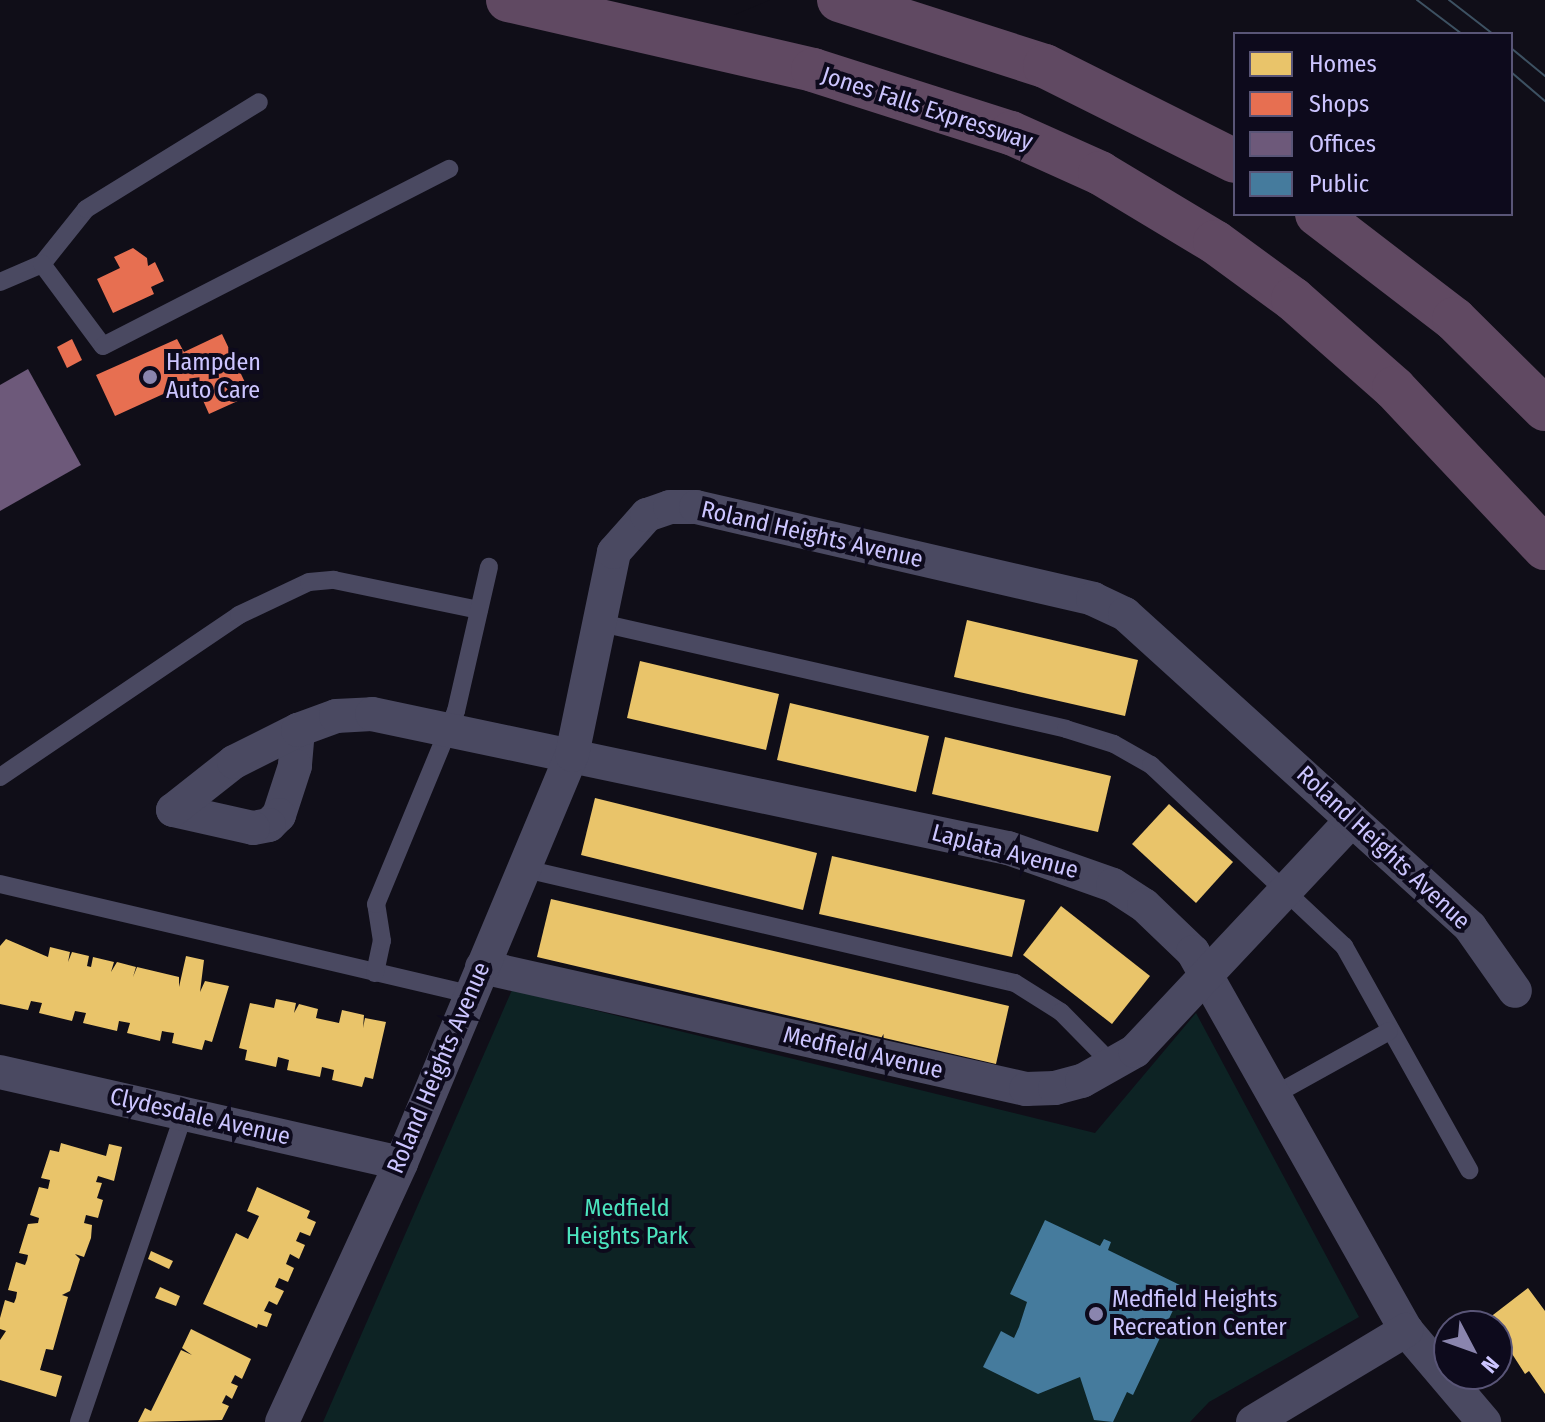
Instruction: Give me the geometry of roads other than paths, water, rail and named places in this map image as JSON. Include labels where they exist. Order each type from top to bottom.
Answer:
[{"type":"highway","name":"Jones Falls Expressway","points":[[508,0],[813,70],[1011,133],[1100,173],[1215,242],[1293,299],[1394,388],[1545,548]]},
{"type":"highway","points":[[839,0],[1045,66],[1233,160]]},
{"type":"highway","points":[[1320,216],[1444,310],[1545,409]]},
{"type":"street","name":"Roland Heights Avenue","points":[[282,1422],[401,1163],[521,868],[572,755],[614,552],[647,515],[670,507],[696,507],[1093,599],[1151,633],[1470,927],[1515,991]]},
{"type":"street","name":"Laplata Avenue","points":[[298,730],[336,716],[372,714],[448,727],[1071,866],[1144,905],[1193,952],[1209,976],[1406,1330],[1484,1422]]},
{"type":"street","name":"Medfield Avenue","points":[[477,981],[1026,1089],[1082,1081],[1135,1051],[1209,976],[1352,820]]},
{"type":"street","name":"Clydesdale Avenue","points":[[0,1072],[401,1163]]},
{"type":"street","points":[[1253,1422],[1406,1330]]},
{"type":"lane","points":[[0,282],[42,264],[86,209],[259,102]]},
{"type":"lane","points":[[42,264],[103,346],[449,169]]},
{"type":"lane","points":[[375,973],[382,941],[376,904],[462,691],[489,567]]},
{"type":"lane","points":[[0,777],[239,615],[309,582],[334,580],[479,610]]},
{"type":"lane","points":[[601,623],[1114,744],[1151,765],[1287,889],[1344,946],[1469,1170]]},
{"type":"lane","points":[[521,868],[1015,983],[1061,1012],[1113,1065]]},
{"type":"lane","points":[[0,884],[375,973],[477,981]]},
{"type":"lane","points":[[1276,1094],[1389,1031]]},
{"type":"lane","points":[[79,1422],[184,1114]]},
{"type":"tram line","points":[[1417,0],[1459,32]]},
{"type":"tram line","points":[[1449,0],[1490,32]]},
{"type":"tram line","points":[[1513,50],[1545,76]]},
{"type":"tram line","points":[[1513,74],[1545,101]]},
{"type":"place","name":"Hampden Auto Care","points":[[150,377]]},
{"type":"place","name":"Medfield Heights Recreation Center","points":[[1096,1314]]},
{"type":"park label","name":"Medfield Heights Park","points":[[627,1223]]}]
